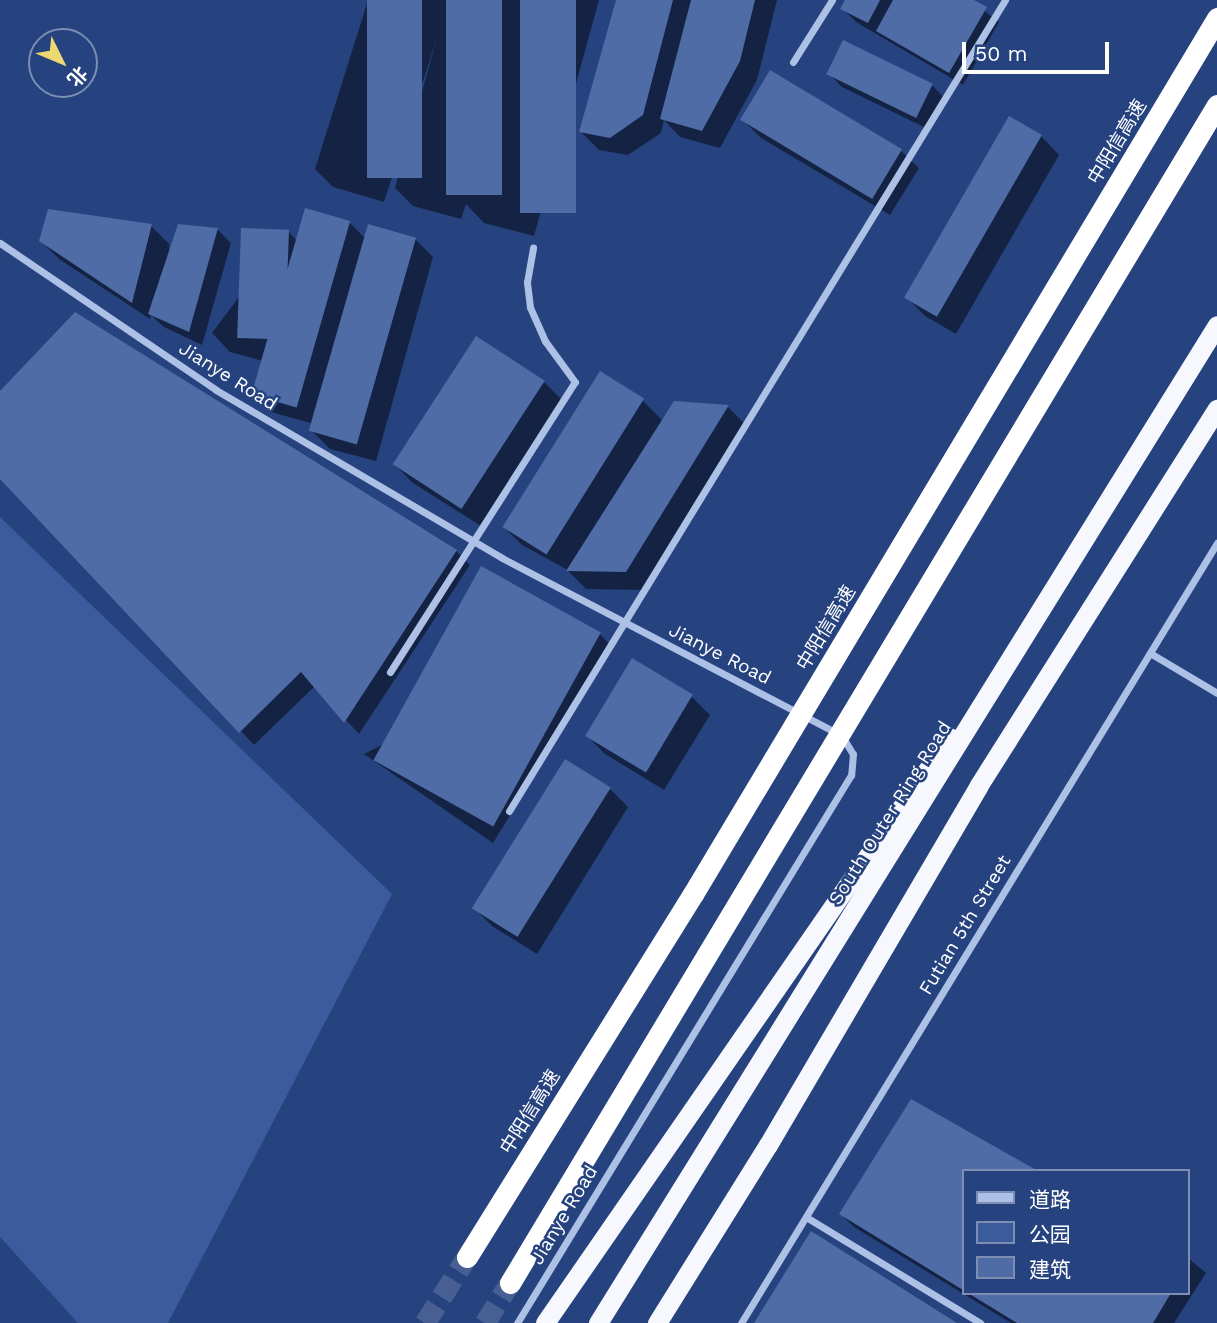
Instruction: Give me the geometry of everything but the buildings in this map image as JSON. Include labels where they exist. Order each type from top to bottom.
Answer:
[{"type":"highway","name":"中阳信高速","points":[[467,1257],[693,894],[1217,18]]},
{"type":"highway","points":[[510,1283],[1217,105]]},
{"type":"highway","name":"South Outer Ring Road","points":[[598,1323],[1216,325]]},
{"type":"highway","points":[[657,1323],[768,1145],[979,785],[1217,409]]},
{"type":"highway","points":[[545,1323],[594,1247],[1061,579]]},
{"type":"street","points":[[793,62],[832,0]]},
{"type":"street","points":[[509,811],[1005,0]]},
{"type":"street","name":"Jianye Road","points":[[0,243],[216,390],[474,541],[624,623],[842,736],[853,754],[851,775],[517,1323]]},
{"type":"street","points":[[390,672],[575,382],[545,341],[530,307],[527,282],[533,248]]},
{"type":"street","name":"Futian 5th Street","points":[[741,1323],[1217,543]]},
{"type":"street","points":[[1150,653],[1217,693]]},
{"type":"street","points":[[806,1217],[980,1323]]},
{"type":"green space","points":[[0,517],[392,894],[168,1323],[78,1323],[0,1237]]},
{"type":"tunnel","points":[[425,1323],[467,1257]]},
{"type":"tunnel","points":[[485,1323],[510,1283]]}]
